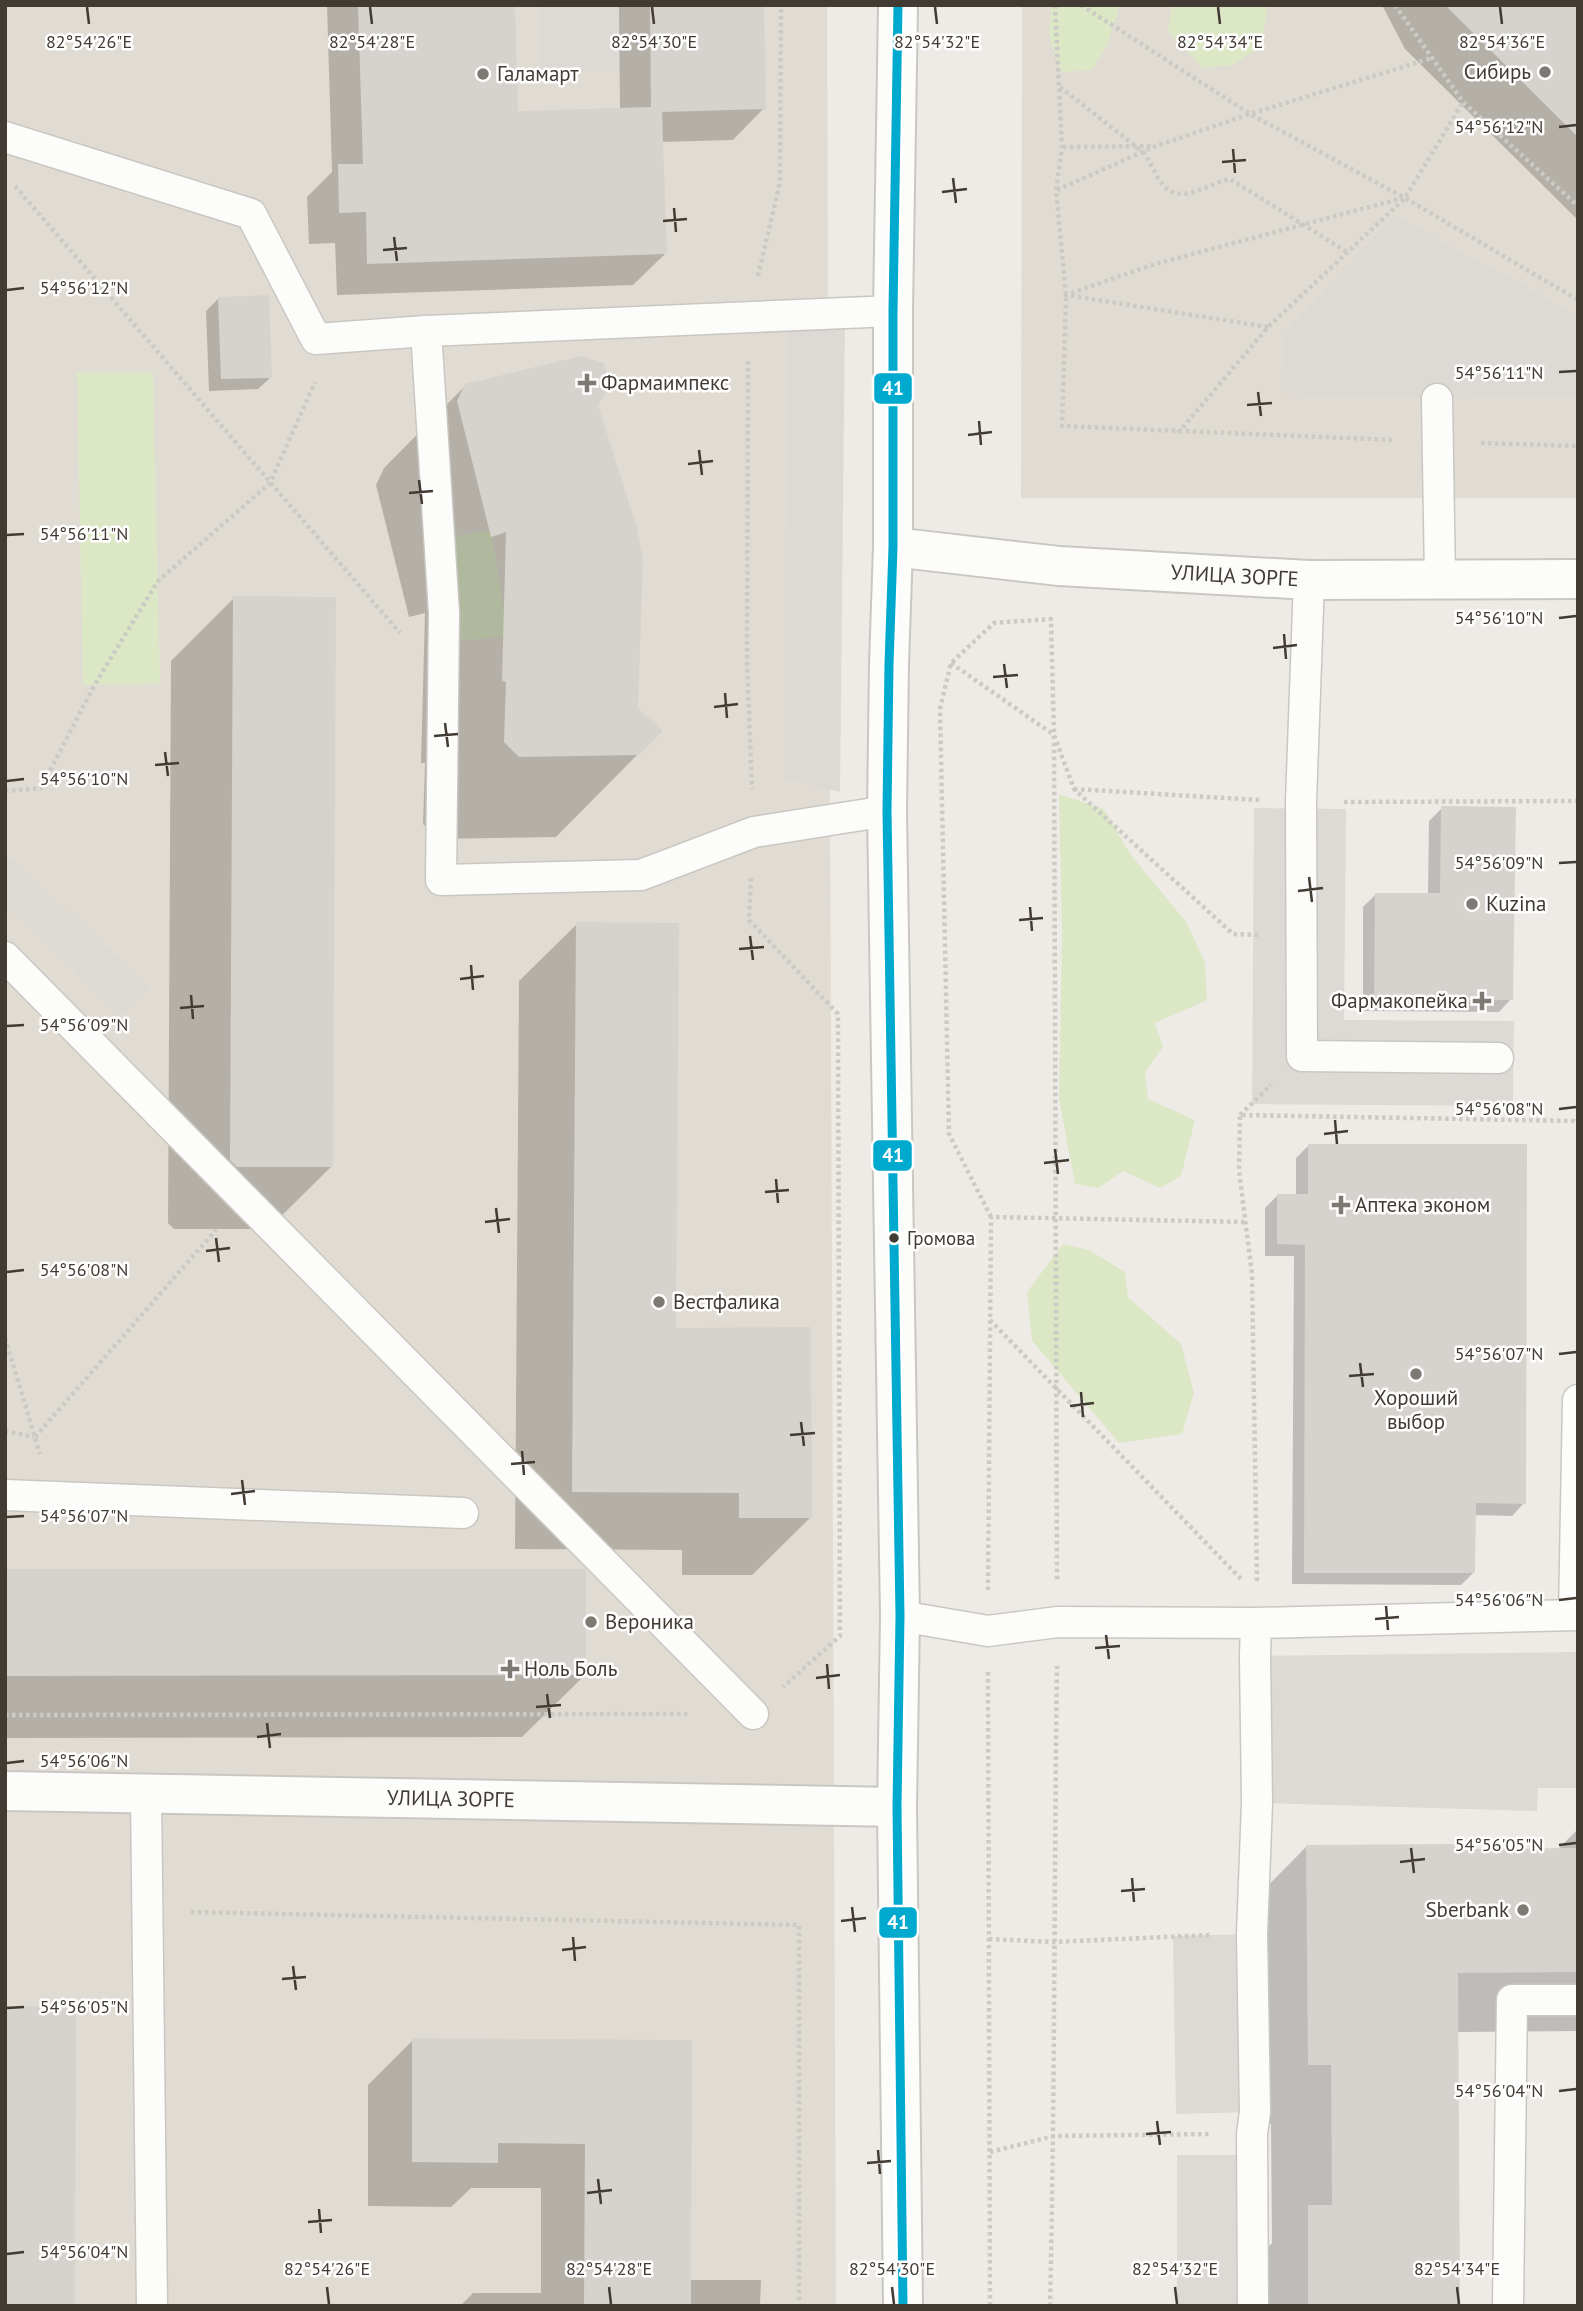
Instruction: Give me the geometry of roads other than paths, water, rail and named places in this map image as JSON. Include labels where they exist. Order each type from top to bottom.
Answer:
[{"type":"street","points":[[898,5],[893,312],[893,547],[887,811],[900,1616],[897,1807],[903,2306]]},
{"type":"street","name":"УЛИЦА ЗОРГЕ","points":[[893,547],[1059,566],[1309,580],[1578,579]]},
{"type":"street","name":"УЛИЦА ЗОРГЕ","points":[[5,1791],[897,1807]]},
{"type":"lane","points":[[5,137],[251,214],[316,339],[426,331],[893,312]]},
{"type":"lane","points":[[426,331],[444,613],[441,880],[641,875],[754,832],[887,811]]},
{"type":"lane","points":[[1437,399],[1440,580]]},
{"type":"lane","points":[[1309,580],[1301,802],[1302,1056],[1498,1058]]},
{"type":"lane","points":[[5,957],[753,1714]]},
{"type":"lane","points":[[900,1616],[988,1631],[1058,1622],[1257,1609],[1576,1615],[1578,1400]]},
{"type":"lane","points":[[5,1496],[463,1513]]},
{"type":"lane","points":[[1253,2306],[1252,2134],[1255,2112],[1252,1934],[1257,1803],[1257,1609]]},
{"type":"lane","points":[[146,1793],[152,2306]]},
{"type":"lane","points":[[1508,2306],[1511,2000],[1578,2000]]},
{"type":"place","name":"Сибирь","points":[[1545,72]]},
{"type":"place","name":"Галамарт","points":[[483,74]]},
{"type":"place","name":"Фармаимпекс","points":[[587,383]]},
{"type":"place","name":"Kuzina","points":[[1472,904]]},
{"type":"place","name":"Фармакопейка","points":[[1482,1001]]},
{"type":"place","name":"Аптека эконом","points":[[1341,1205]]},
{"type":"place","name":"Громова","points":[[894,1238]]},
{"type":"place","name":"Вестфалика","points":[[659,1302]]},
{"type":"place","name":"Хороший выбор","points":[[1416,1374]]},
{"type":"place","name":"Вероника","points":[[591,1622]]},
{"type":"place","name":"Ноль Боль","points":[[510,1669]]},
{"type":"place","name":"Sberbank","points":[[1523,1910]]}]
